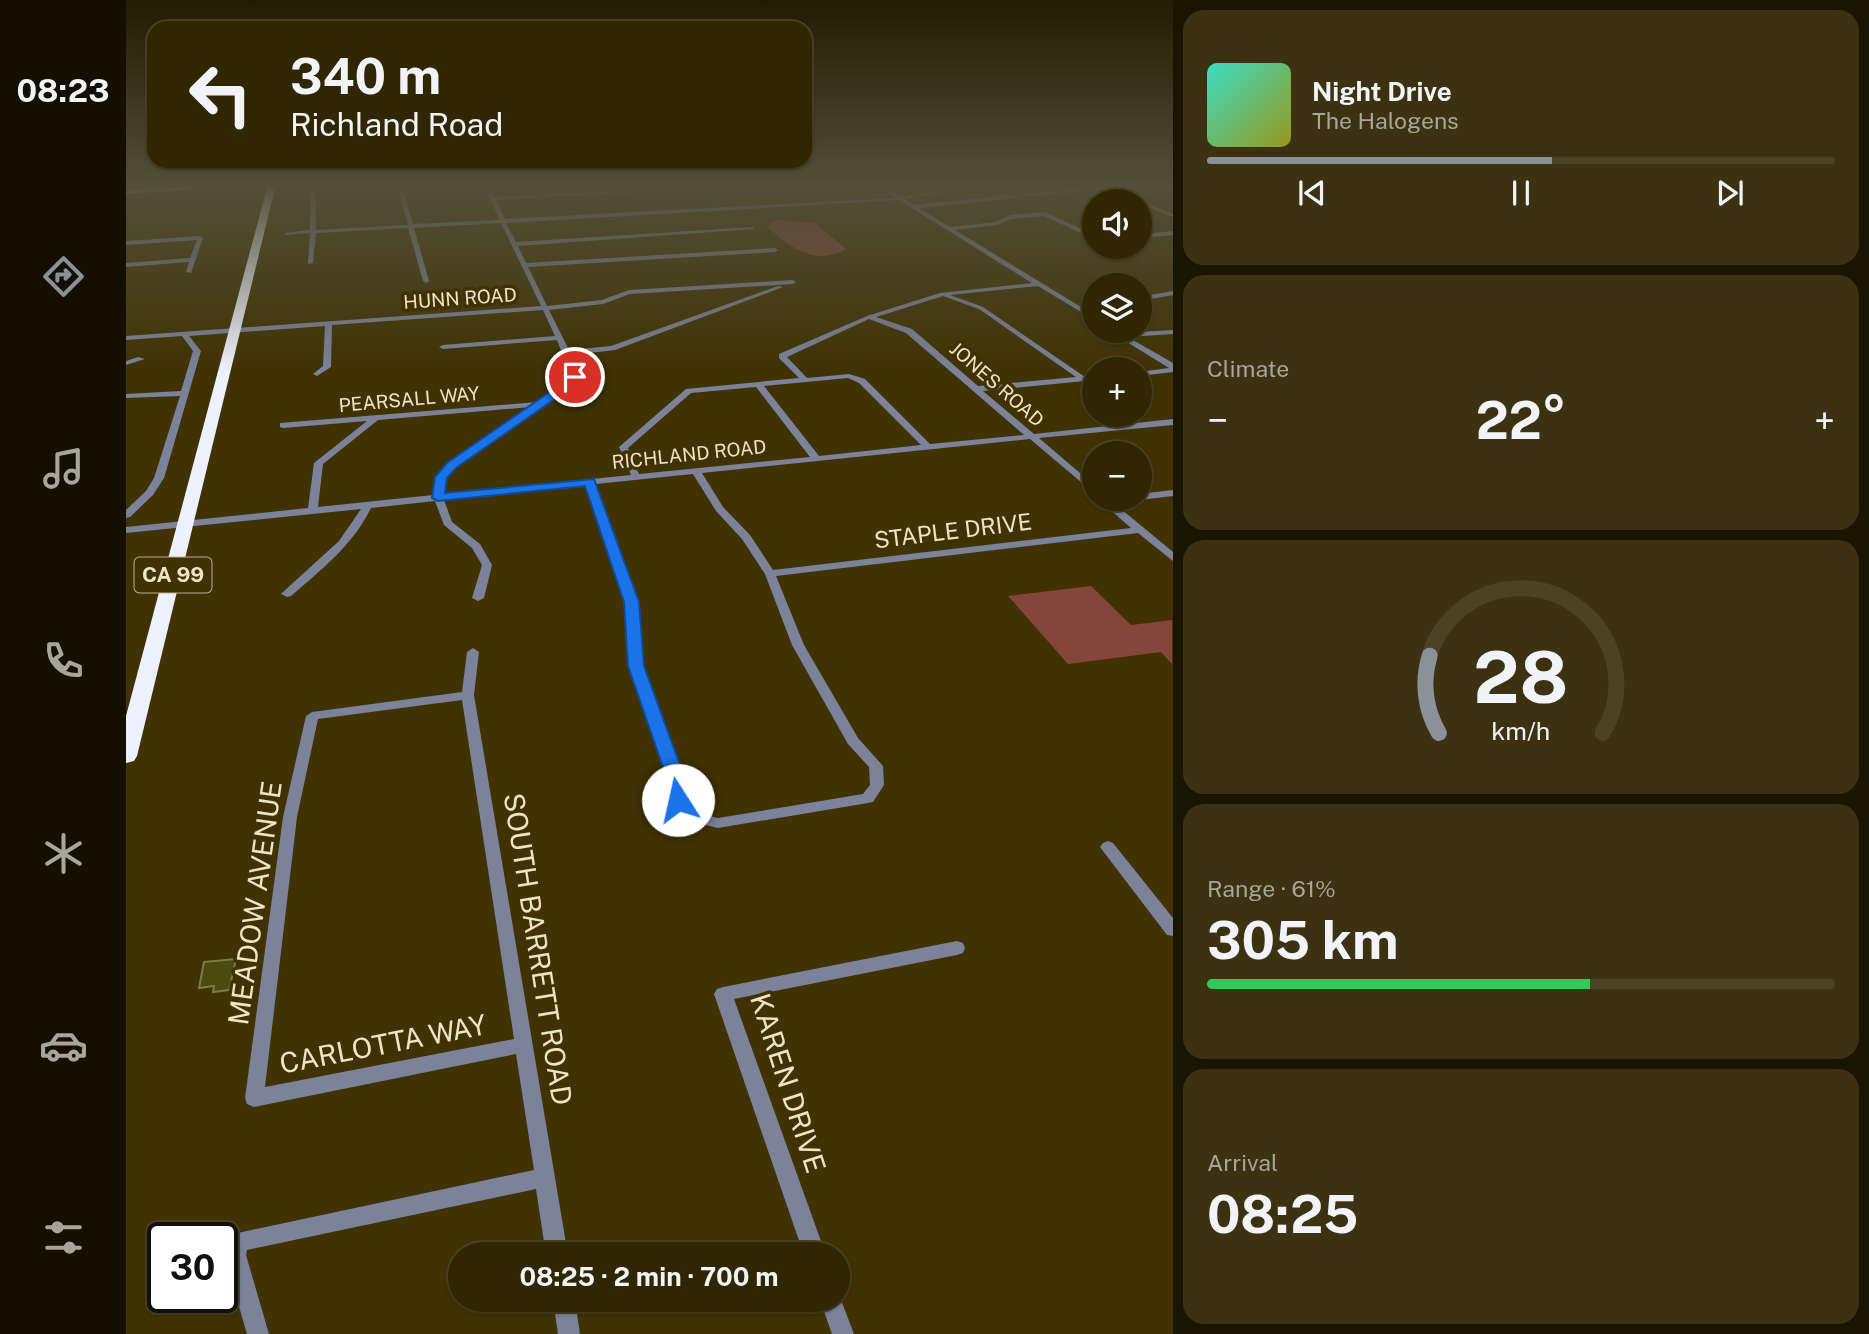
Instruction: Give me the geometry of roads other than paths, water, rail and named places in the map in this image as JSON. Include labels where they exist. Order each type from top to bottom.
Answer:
[{"type":"highway","name":"CA 99","points":[[126,756],[257,246]]},
{"type":"street","points":[[189,272],[197,246]]},
{"type":"street","points":[[310,263],[312,246]]},
{"type":"street","points":[[417,246],[426,281]]},
{"type":"street","points":[[478,598],[487,565],[476,546],[448,523],[438,498],[441,477],[452,466],[537,404],[568,385],[575,377],[567,353],[516,246]]},
{"type":"street","points":[[978,246],[1082,311]]},
{"type":"street","points":[[525,265],[775,250]]},
{"type":"street","points":[[126,265],[193,260]]},
{"type":"street","name":"HUNN ROAD","points":[[126,338],[545,308],[603,302],[629,292],[793,282],[612,348],[567,353]]},
{"type":"street","points":[[805,380],[782,356],[869,317],[942,294],[1039,284]]},
{"type":"street","points":[[942,294],[981,308],[1082,378]]},
{"type":"street","points":[[1152,297],[1170,295]]},
{"type":"street","points":[[1072,305],[1082,304]]},
{"type":"street","name":"JONES ROAD","points":[[869,317],[909,331],[1082,481]]},
{"type":"street","points":[[317,373],[327,367],[329,322]]},
{"type":"street","points":[[1152,332],[1172,332]]},
{"type":"street","points":[[126,515],[150,493],[159,478],[197,351],[183,333]]},
{"type":"street","points":[[443,347],[560,338]]},
{"type":"street","points":[[1133,343],[1171,366]]},
{"type":"street","points":[[126,363],[141,359]]},
{"type":"street","points":[[1152,371],[1171,366]]},
{"type":"street","points":[[636,477],[623,447],[689,390],[849,376],[862,381],[928,447]]},
{"type":"street","points":[[976,390],[1082,379]]},
{"type":"street","points":[[758,384],[817,459]]},
{"type":"street","points":[[126,396],[185,393]]},
{"type":"street","name":"PEARSALL WAY","points":[[284,425],[537,404]]},
{"type":"street","points":[[312,512],[319,463],[375,418]]},
{"type":"street","name":"RICHLAND ROAD","points":[[126,530],[1172,422]]},
{"type":"street","points":[[590,482],[631,602],[636,666],[675,776],[678,800],[694,817],[718,822],[868,798],[877,785],[876,766],[853,741],[799,645],[770,574],[746,537],[719,509],[696,471]]},
{"type":"street","points":[[1152,495],[1172,493]]},
{"type":"street","points":[[287,594],[342,544],[361,521],[367,506]]},
{"type":"street","points":[[1118,511],[1172,558]]},
{"type":"street","name":"STAPLE DRIVE","points":[[770,574],[1141,530]]},
{"type":"street","name":"SOUTH BARRETT ROAD","points":[[473,652],[468,695],[554,1242]]},
{"type":"street","name":"MEADOW AVENUE","points":[[254,1098],[290,817],[312,716],[468,695]]},
{"type":"street","points":[[1108,846],[1172,930]]},
{"type":"street","name":"KAREN DRIVE","points":[[810,1242],[723,993],[957,948]]},
{"type":"street","name":"CARLOTTA WAY","points":[[254,1098],[523,1045]]},
{"type":"street","points":[[258,1334],[235,1255],[240,1241],[544,1178]]},
{"type":"street","points":[[566,1312],[569,1334]]},
{"type":"street","points":[[835,1312],[843,1334]]}]
